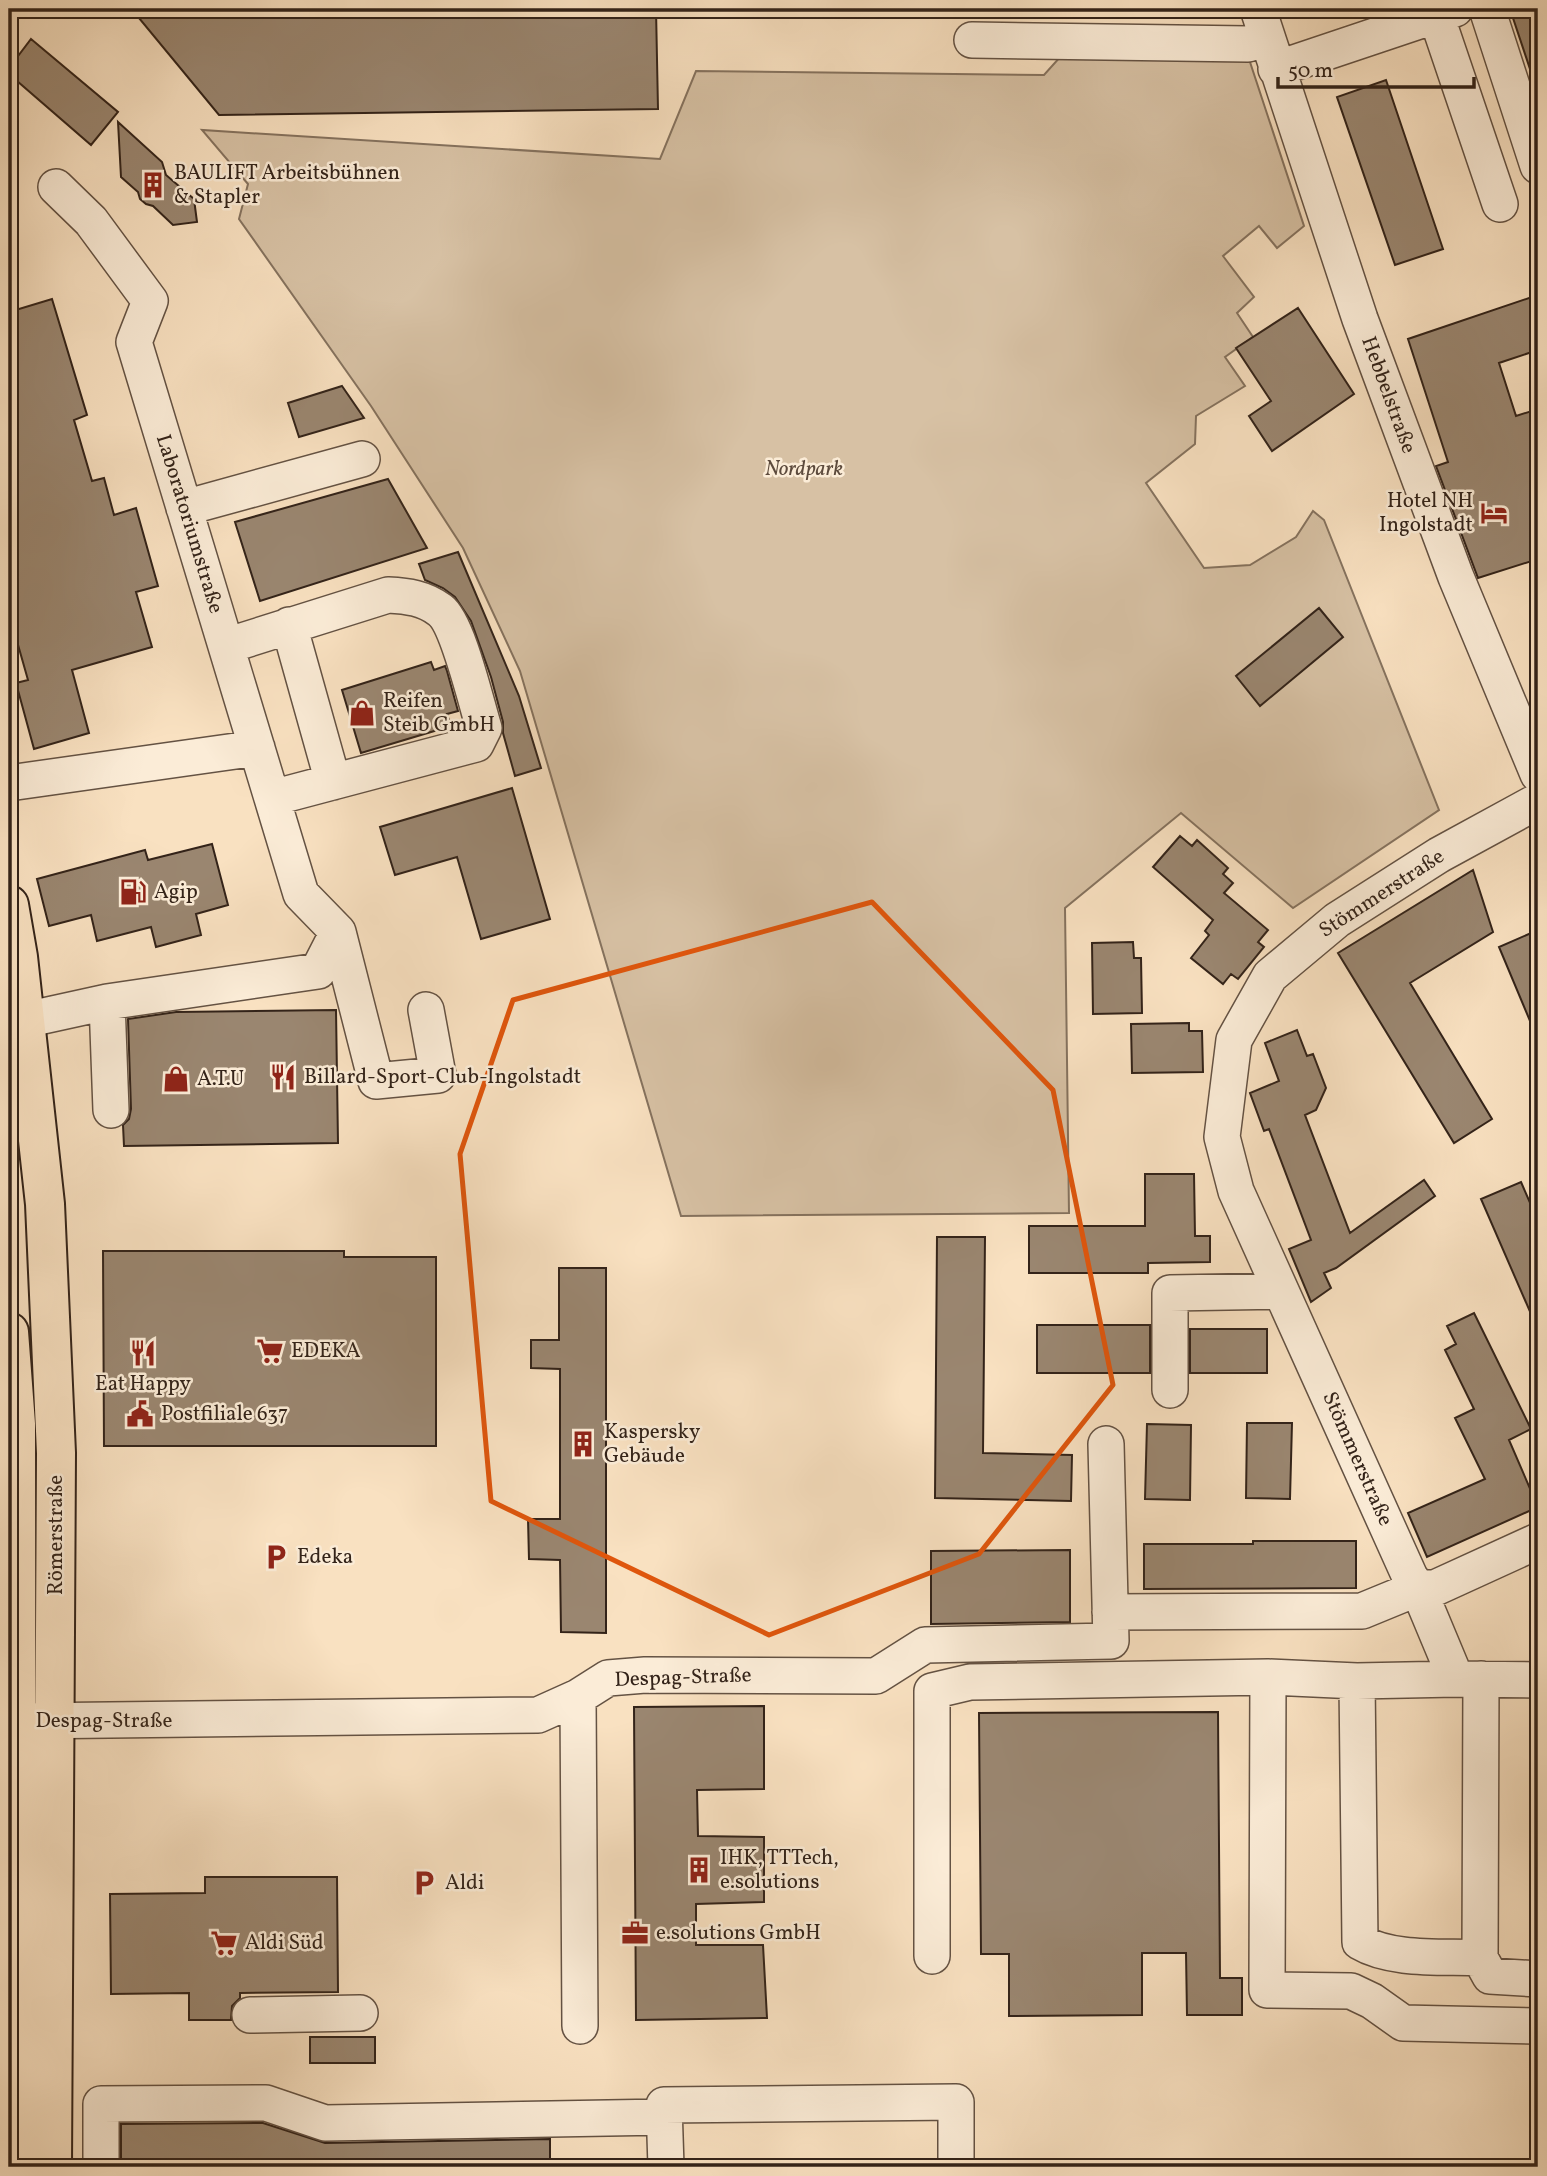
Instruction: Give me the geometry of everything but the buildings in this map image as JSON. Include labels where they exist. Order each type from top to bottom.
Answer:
[{"type":"main road","name":"Römerstraße","points":[[9,905],[25,1020],[45,1204],[56,1453],[52,2167]]},
{"type":"main road","name":"Römerstraße","points":[[9,1332],[16,1424],[17,2167]]},
{"type":"street","points":[[1487,9],[1538,166]]},
{"type":"street","points":[[972,40],[1248,44],[1446,12],[1500,204]]},
{"type":"street","name":"Hebbelstraße","points":[[1267,39],[1360,319],[1393,409],[1456,577],[1538,774]]},
{"type":"street","name":"Laboratoriumstraße","points":[[56,187],[91,221],[150,300],[134,342],[301,894],[338,932]]},
{"type":"street","points":[[184,508],[362,459]]},
{"type":"street","points":[[226,646],[388,595],[415,596],[442,611],[455,633],[484,728],[476,744],[272,798]]},
{"type":"street","points":[[289,625],[333,782]]},
{"type":"street","points":[[9,783],[257,748]]},
{"type":"street","name":"Stömmerstraße","points":[[1469,1679],[1410,1577],[1236,1191],[1222,1137],[1234,1040],[1270,976],[1334,922],[1439,855],[1538,801]]},
{"type":"street","points":[[25,1020],[107,1002],[318,971],[338,932]]},
{"type":"street","points":[[338,932],[376,1081],[438,1075],[426,1010]]},
{"type":"street","points":[[107,1002],[111,1110]]},
{"type":"street","points":[[1170,1390],[1170,1293],[1280,1291]]},
{"type":"street","points":[[876,1676],[925,1645],[1111,1640],[1106,1444]]},
{"type":"street","points":[[1110,1612],[1362,1611],[1418,1588],[1435,1588],[1538,1541]]},
{"type":"street","name":"Despag-Straße","points":[[16,1721],[538,1715],[578,1697],[608,1678],[645,1675],[876,1676],[932,1691]]},
{"type":"street","points":[[932,1956],[932,1691],[970,1682],[1268,1677],[1357,1681],[1538,1680]]},
{"type":"street","points":[[1268,1677],[1267,1990],[1351,1991],[1372,2001],[1403,2023],[1538,2026]]},
{"type":"street","points":[[1469,1679],[1480,1958],[1490,1976],[1538,1979]]},
{"type":"street","points":[[1357,1681],[1360,1942],[1388,1953],[1480,1958]]},
{"type":"street","points":[[578,1697],[580,2026]]},
{"type":"street","points":[[250,2014],[360,2013]]},
{"type":"street","points":[[666,2167],[664,2105],[956,2102],[956,2167]]},
{"type":"street","points":[[101,2167],[101,2104],[266,2103],[325,2123],[665,2117]]},
{"type":"highlighted area","points":[[872,902],[1053,1090],[1113,1385],[979,1554],[769,1635],[491,1501],[460,1154],[513,1000]]},
{"type":"green space","name":"Nordpark","points":[[1061,56],[1248,56],[1304,226],[1277,248],[1259,226],[1223,256],[1254,297],[1237,313],[1253,337],[1225,357],[1245,386],[1196,416],[1195,444],[1146,483],[1204,568],[1250,565],[1296,537],[1313,511],[1324,520],[1439,810],[1293,908],[1181,813],[1065,908],[1069,1213],[681,1216],[520,671],[463,548],[371,406],[239,219],[248,184],[202,130],[660,159],[696,71],[1044,75]]},
{"type":"place","name":"BAULIFT Arbeitsbühnen & Stapler","points":[[153,185]]},
{"type":"place","name":"Hotel NH Ingolstadt","points":[[1494,513]]},
{"type":"place","name":"Reifen Steib GmbH","points":[[362,713]]},
{"type":"place","name":"Agip","points":[[133,892]]},
{"type":"place","name":"Billard-Sport-Club-Ingolstadt","points":[[283,1077]]},
{"type":"place","name":"A.T.U","points":[[176,1079]]},
{"type":"place","name":"EDEKA","points":[[270,1351]]},
{"type":"place","name":"Eat Happy","points":[[143,1353]]},
{"type":"place","name":"Postfiliale 637","points":[[140,1414]]},
{"type":"place","name":"Kaspersky Gebäude","points":[[583,1444]]},
{"type":"place","name":"Edeka","points":[[276,1557]]},
{"type":"place","name":"IHK, TTTech, e.solutions","points":[[699,1870]]},
{"type":"place","name":"Aldi","points":[[424,1883]]},
{"type":"place","name":"e.solutions GmbH","points":[[635,1933]]},
{"type":"place","name":"Aldi Süd","points":[[224,1943]]}]
